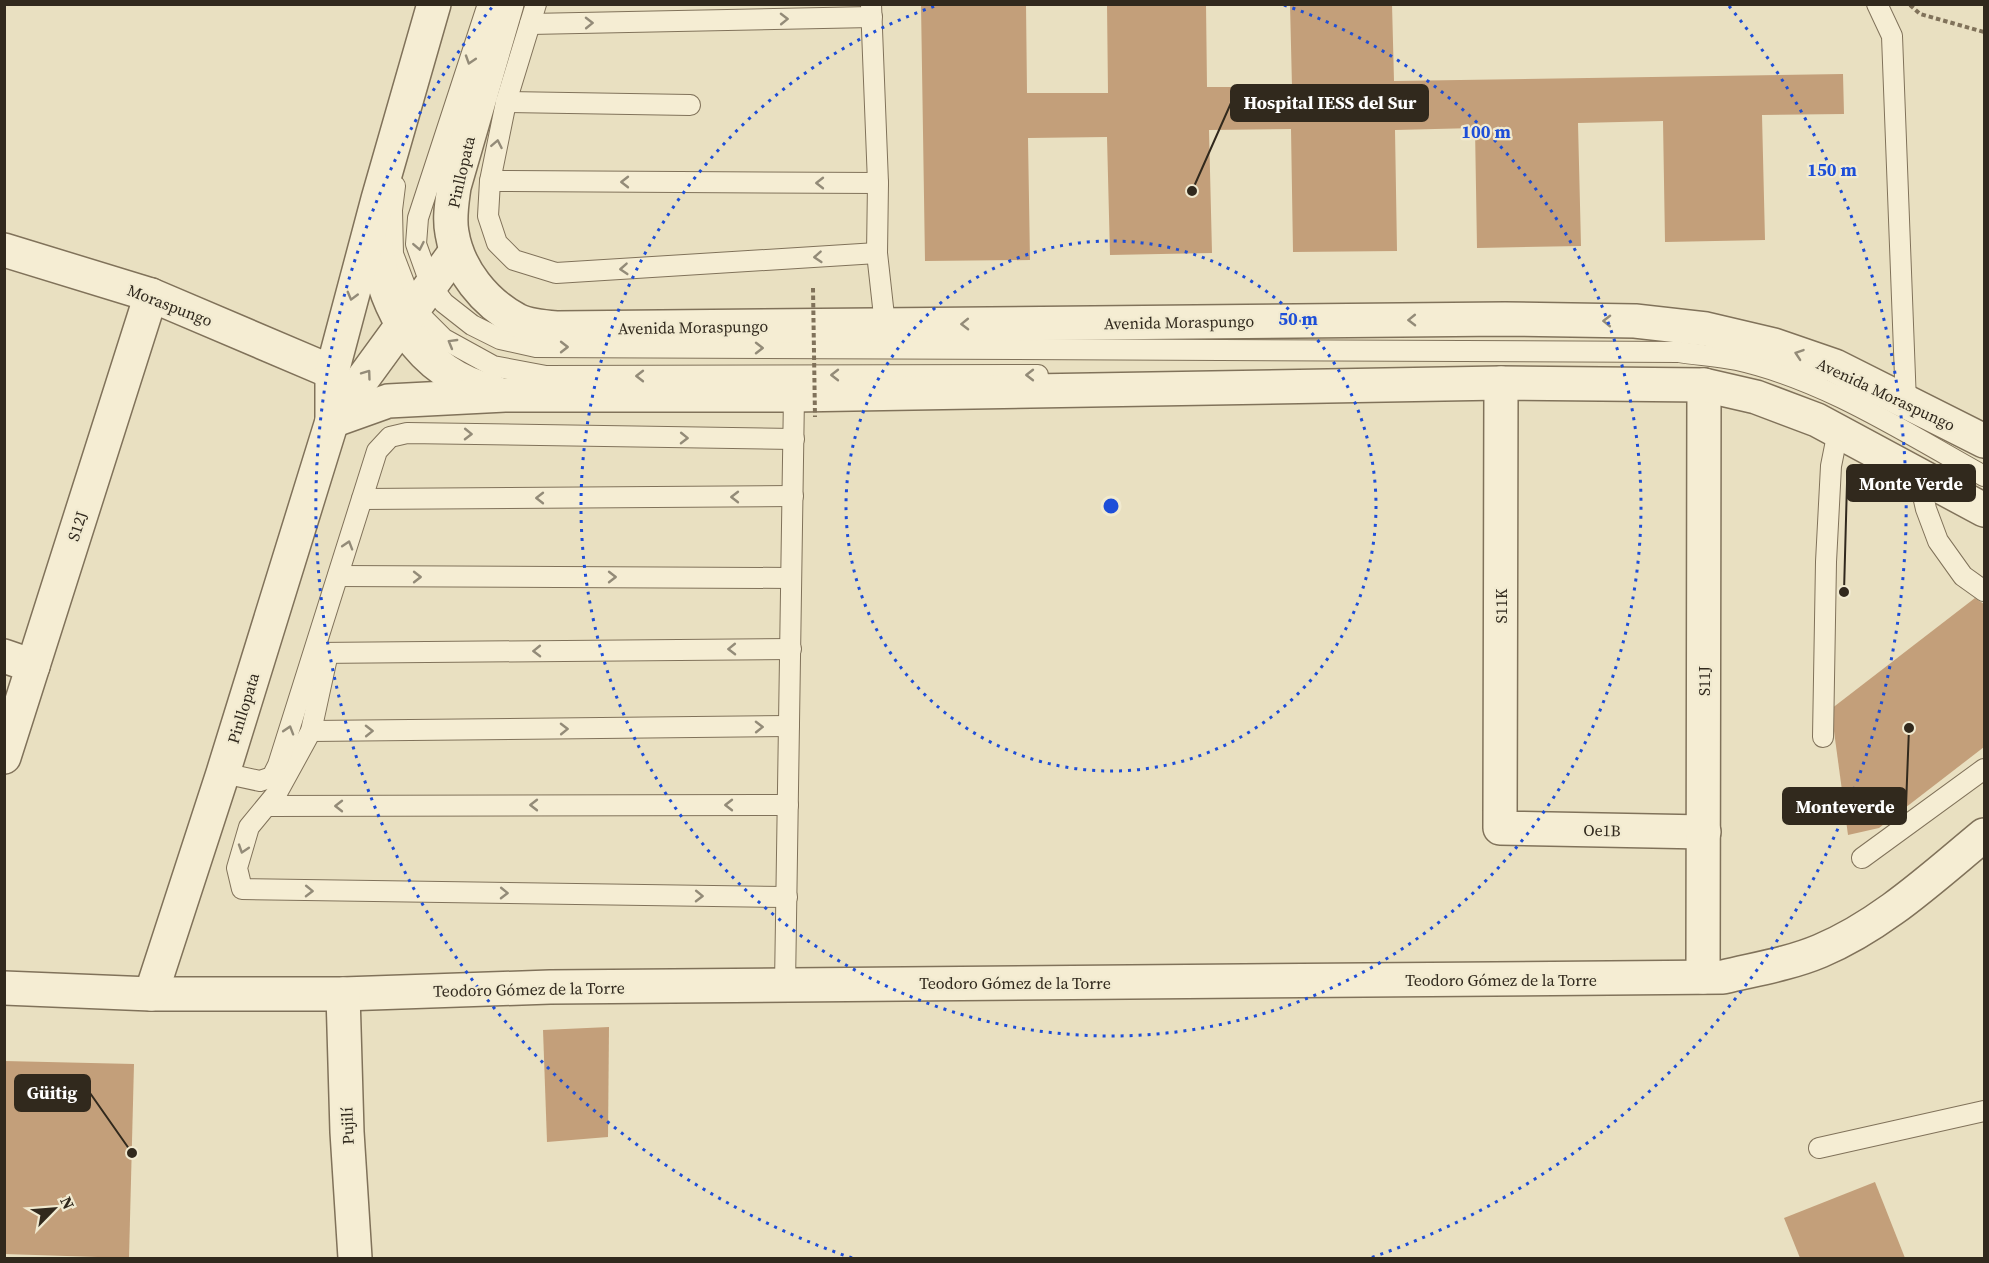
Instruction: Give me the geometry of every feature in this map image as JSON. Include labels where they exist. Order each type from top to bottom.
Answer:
[{"type":"street","name":"Pinllopata","points":[[151,994],[223,773],[332,421],[332,372],[378,199],[434,4]]},
{"type":"street","name":"Pinllopata","points":[[332,421],[456,251],[451,220],[454,187],[519,14]]},
{"type":"street","name":"Pinllopata","points":[[378,199],[375,225],[378,260],[385,286],[415,307]]},
{"type":"street","name":"Moraspungo","points":[[4,250],[151,295],[332,372]]},
{"type":"street","name":"Avenida Moraspungo","points":[[456,251],[471,280],[484,295],[518,321],[558,328],[1505,318],[1635,321],[1706,329],[1774,345],[1835,366],[1984,441]]},
{"type":"street","name":"S12J","points":[[4,757],[19,661],[151,295]]},
{"type":"street","points":[[415,307],[430,359],[447,372],[475,386],[505,395]]},
{"type":"street","points":[[332,421],[388,401],[505,395],[793,402],[1501,384],[1704,385],[1756,397],[1818,420],[1984,510]]},
{"type":"street","name":"S11K","points":[[1500,828],[1501,384]]},
{"type":"street","name":"S11J","points":[[1703,977],[1704,385]]},
{"type":"street","name":"Oe1B","points":[[1500,828],[1704,832]]},
{"type":"street","name":"Teodoro Gómez de la Torre","points":[[4,988],[151,994],[343,994],[550,987],[1723,977],[1784,963],[1820,951],[1858,932],[1899,904],[1984,835]]},
{"type":"street","name":"Pujilí","points":[[343,994],[347,1132],[355,1258]]},
{"type":"lane","points":[[443,4],[399,154],[392,210],[393,254],[415,307],[444,339],[494,366],[546,376],[1650,373],[1732,384],[1813,411],[1984,502]]},
{"type":"lane","points":[[415,307],[418,218],[489,4]]},
{"type":"lane","points":[[519,14],[536,4]]},
{"type":"lane","points":[[1877,4],[1892,36],[1906,402]]},
{"type":"lane","points":[[519,14],[871,11],[878,183],[877,253],[885,325]]},
{"type":"lane","points":[[519,14],[506,102],[490,181],[488,216],[497,243],[514,260],[556,273],[877,253]]},
{"type":"lane","points":[[506,102],[690,105]]},
{"type":"lane","points":[[490,181],[878,183]]},
{"type":"lane","points":[[415,307],[444,303],[472,325],[500,339],[536,347],[1678,352],[1737,360],[1794,377],[1847,401],[1984,476]]},
{"type":"lane","points":[[785,985],[794,439],[780,408],[793,402]]},
{"type":"lane","points":[[1823,737],[1826,562],[1831,466],[1838,431]]},
{"type":"lane","points":[[787,897],[242,889],[237,867],[249,827],[277,793],[311,731],[321,653],[338,576],[377,451],[390,437],[407,433],[794,439]]},
{"type":"lane","points":[[1918,474],[1926,509],[1938,541],[1963,576],[1984,591]]},
{"type":"lane","points":[[362,499],[793,496]]},
{"type":"lane","points":[[338,576],[791,578]]},
{"type":"lane","points":[[321,653],[791,649]]},
{"type":"lane","points":[[223,773],[260,781],[272,777],[321,653]]},
{"type":"lane","points":[[311,731],[789,726]]},
{"type":"lane","points":[[1862,858],[1984,770]]},
{"type":"lane","points":[[267,806],[788,805]]},
{"type":"lane","points":[[1819,1148],[1984,1111]]},
{"type":"path","points":[[1910,4],[1920,14],[1984,33]]},
{"type":"path","points":[[793,402],[813,288]]},
{"type":"building","points":[[921,4],[1026,4],[1027,93],[1108,93],[1107,4],[1206,4],[1207,87],[1292,87],[1290,4],[1392,4],[1394,81],[1843,74],[1844,114],[1762,115],[1765,240],[1665,242],[1663,121],[1578,123],[1581,246],[1477,248],[1475,128],[1395,130],[1397,251],[1293,252],[1291,129],[1209,130],[1212,253],[1110,255],[1107,137],[1028,138],[1030,260],[925,261]]},
{"type":"building","points":[[1975,598],[1984,604],[1984,747],[1879,828],[1848,835],[1831,709]]},
{"type":"building","points":[[609,1027],[608,1137],[547,1142],[543,1030]]},
{"type":"building","points":[[4,1061],[134,1064],[129,1258],[4,1254]]},
{"type":"building","points":[[1875,1182],[1905,1258],[1800,1258],[1784,1218]]},
{"type":"place","name":"Hospital IESS del Sur","points":[[1192,191]]},
{"type":"place","name":"Monte Verde","points":[[1844,592]]},
{"type":"place","name":"Monteverde","points":[[1909,728]]},
{"type":"place","name":"Güitig","points":[[132,1153]]}]
